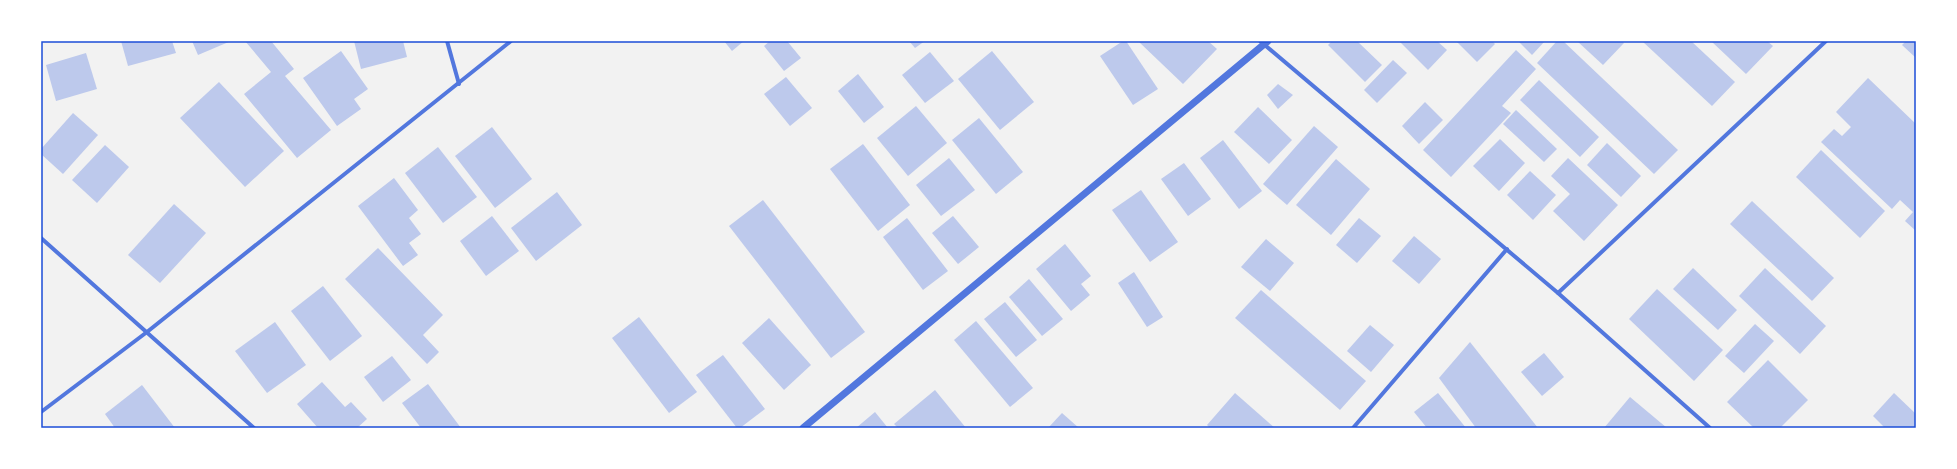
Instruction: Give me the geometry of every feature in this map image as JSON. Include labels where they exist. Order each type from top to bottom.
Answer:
[{"type":"street","points":[[447,41],[459,84]]},
{"type":"street","points":[[41,412],[147,332],[511,41]]},
{"type":"street","points":[[1558,293],[1826,41]]},
{"type":"street","points":[[803,428],[1264,42],[1558,293],[1710,428]]},
{"type":"street","points":[[41,238],[254,428]]},
{"type":"street","points":[[1353,428],[1507,249]]},
{"type":"building","points":[[121,41],[172,41],[176,53],[128,66]]},
{"type":"building","points":[[192,41],[231,41],[198,55]]},
{"type":"building","points":[[245,41],[271,41],[294,69],[285,76],[331,130],[297,158],[244,94],[271,72]]},
{"type":"building","points":[[354,41],[403,41],[407,57],[361,69]]},
{"type":"building","points":[[724,41],[744,41],[732,51]]},
{"type":"building","points":[[770,41],[787,41],[801,58],[784,71],[764,46]]},
{"type":"building","points":[[909,41],[925,41],[915,48]]},
{"type":"building","points":[[1123,41],[1126,41],[1158,89],[1133,105],[1100,56]]},
{"type":"building","points":[[1138,41],[1208,41],[1217,49],[1183,84]]},
{"type":"building","points":[[1332,41],[1357,41],[1382,65],[1365,82],[1328,45]]},
{"type":"building","points":[[1399,41],[1437,41],[1447,50],[1428,70]]},
{"type":"building","points":[[1456,41],[1492,41],[1495,44],[1477,62]]},
{"type":"building","points":[[1518,41],[1545,41],[1532,55]]},
{"type":"building","points":[[1557,41],[1563,41],[1678,150],[1654,174],[1537,63]]},
{"type":"building","points":[[1577,41],[1622,41],[1624,43],[1603,65]]},
{"type":"building","points":[[1642,41],[1691,41],[1735,82],[1712,106]]},
{"type":"building","points":[[1711,41],[1767,41],[1773,46],[1746,74]]},
{"type":"building","points":[[1906,41],[1916,41],[1916,58],[1902,45]]},
{"type":"building","points":[[1516,50],[1536,69],[1502,106],[1511,113],[1451,177],[1423,150]]},
{"type":"building","points":[[341,51],[368,89],[354,99],[361,109],[337,126],[303,78]]},
{"type":"building","points":[[992,51],[1034,102],[1000,130],[958,79]]},
{"type":"building","points":[[930,52],[954,81],[925,103],[902,75]]},
{"type":"building","points":[[86,53],[97,89],[56,101],[46,65]]},
{"type":"building","points":[[1393,60],[1407,73],[1377,103],[1364,90]]},
{"type":"building","points":[[858,74],[884,107],[864,123],[838,91]]},
{"type":"building","points":[[786,77],[812,108],[790,126],[764,94]]},
{"type":"building","points":[[1868,78],[1916,124],[1916,231],[1905,221],[1913,212],[1900,200],[1892,209],[1821,142],[1834,129],[1842,136],[1851,127],[1836,112]]},
{"type":"building","points":[[1539,80],[1599,137],[1580,157],[1520,100]]},
{"type":"building","points":[[219,82],[284,151],[245,187],[180,118]]},
{"type":"building","points":[[1278,84],[1293,95],[1278,109],[1267,95]]},
{"type":"building","points":[[1425,102],[1443,120],[1419,144],[1402,126]]},
{"type":"building","points":[[916,106],[947,143],[908,176],[877,138]]},
{"type":"building","points":[[1258,107],[1292,140],[1269,164],[1234,132]]},
{"type":"building","points":[[1516,110],[1557,149],[1544,162],[1503,124]]},
{"type":"building","points":[[73,113],[98,135],[63,174],[41,154],[41,149]]},
{"type":"building","points":[[979,118],[1023,172],[996,194],[952,140]]},
{"type":"building","points":[[1314,126],[1338,147],[1287,205],[1263,184]]},
{"type":"building","points":[[492,127],[532,179],[495,208],[455,156]]},
{"type":"building","points":[[1500,139],[1525,163],[1499,191],[1473,166]]},
{"type":"building","points":[[1223,140],[1262,191],[1239,209],[1200,158]]},
{"type":"building","points":[[1607,143],[1641,176],[1621,197],[1587,165]]},
{"type":"building","points":[[863,144],[910,205],[878,231],[830,169]]},
{"type":"building","points":[[105,145],[129,167],[97,203],[72,180]]},
{"type":"building","points":[[438,147],[477,197],[443,223],[405,173]]},
{"type":"building","points":[[1821,150],[1885,211],[1860,238],[1796,177]]},
{"type":"building","points":[[949,158],[975,190],[941,216],[916,185]]},
{"type":"building","points":[[1568,158],[1618,205],[1584,241],[1553,211],[1570,194],[1551,176]]},
{"type":"building","points":[[1336,159],[1370,189],[1331,235],[1296,205]]},
{"type":"building","points":[[1184,163],[1211,199],[1188,216],[1161,179]]},
{"type":"building","points":[[1530,171],[1556,195],[1533,220],[1507,195]]},
{"type":"building","points":[[394,178],[418,210],[409,218],[421,234],[409,243],[418,255],[403,266],[358,206]]},
{"type":"building","points":[[1141,190],[1178,242],[1150,262],[1112,210]]},
{"type":"building","points":[[557,192],[582,225],[536,261],[511,228]]},
{"type":"building","points":[[763,200],[865,332],[831,358],[729,226]]},
{"type":"building","points":[[1752,201],[1834,278],[1812,301],[1730,224]]},
{"type":"building","points":[[174,204],[206,233],[160,283],[128,255]]},
{"type":"building","points":[[492,216],[519,251],[486,276],[460,241]]},
{"type":"building","points":[[953,216],[979,247],[958,264],[932,233]]},
{"type":"building","points":[[907,218],[948,271],[923,290],[883,237]]},
{"type":"building","points":[[1359,218],[1381,236],[1357,263],[1336,245]]},
{"type":"building","points":[[1414,236],[1441,259],[1419,284],[1392,261]]},
{"type":"building","points":[[1266,239],[1294,263],[1270,291],[1241,267]]},
{"type":"building","points":[[1065,244],[1091,276],[1081,284],[1090,295],[1071,311],[1036,269]]},
{"type":"building","points":[[378,248],[443,315],[423,335],[439,352],[427,364],[345,279]]},
{"type":"building","points":[[1693,268],[1737,310],[1718,330],[1673,289]]},
{"type":"building","points":[[1765,268],[1826,326],[1800,354],[1739,296]]},
{"type":"building","points":[[1134,272],[1163,317],[1147,327],[1118,283]]},
{"type":"building","points":[[1029,279],[1063,319],[1042,336],[1009,297]]},
{"type":"building","points":[[323,286],[362,336],[330,361],[291,311]]},
{"type":"building","points":[[1657,289],[1723,350],[1694,381],[1629,319]]},
{"type":"building","points":[[1261,290],[1366,381],[1340,410],[1235,318]]},
{"type":"building","points":[[1005,302],[1037,340],[1016,357],[984,319]]},
{"type":"building","points":[[639,317],[697,392],[669,413],[612,338]]},
{"type":"building","points":[[769,318],[811,365],[784,390],[742,343]]},
{"type":"building","points":[[976,321],[1033,388],[1010,407],[954,340]]},
{"type":"building","points":[[275,322],[306,365],[267,393],[235,351]]},
{"type":"building","points":[[1755,324],[1774,341],[1744,373],[1725,356]]},
{"type":"building","points":[[1370,325],[1394,345],[1371,372],[1347,351]]},
{"type":"building","points":[[1470,342],[1538,428],[1476,428],[1439,378]]},
{"type":"building","points":[[1544,353],[1564,377],[1542,396],[1521,372]]},
{"type":"building","points":[[723,355],[765,409],[740,428],[737,428],[696,375]]},
{"type":"building","points":[[392,356],[411,380],[383,402],[364,377]]},
{"type":"building","points":[[1768,360],[1808,400],[1780,428],[1754,428],[1727,402]]},
{"type":"building","points":[[322,382],[345,407],[351,402],[367,419],[357,428],[318,428],[297,404]]},
{"type":"building","points":[[428,384],[461,428],[421,428],[402,403]]},
{"type":"building","points":[[142,385],[175,428],[115,428],[105,414]]},
{"type":"building","points":[[935,390],[966,428],[898,428],[894,424]]},
{"type":"building","points":[[1235,393],[1275,428],[1210,428],[1207,425]]},
{"type":"building","points":[[1438,393],[1466,428],[1427,428],[1414,412]]},
{"type":"building","points":[[1894,393],[1916,414],[1916,428],[1885,428],[1873,416]]},
{"type":"building","points":[[1630,397],[1667,428],[1604,428]]},
{"type":"building","points":[[875,412],[888,428],[856,428]]},
{"type":"building","points":[[1062,413],[1079,428],[1048,428]]}]
